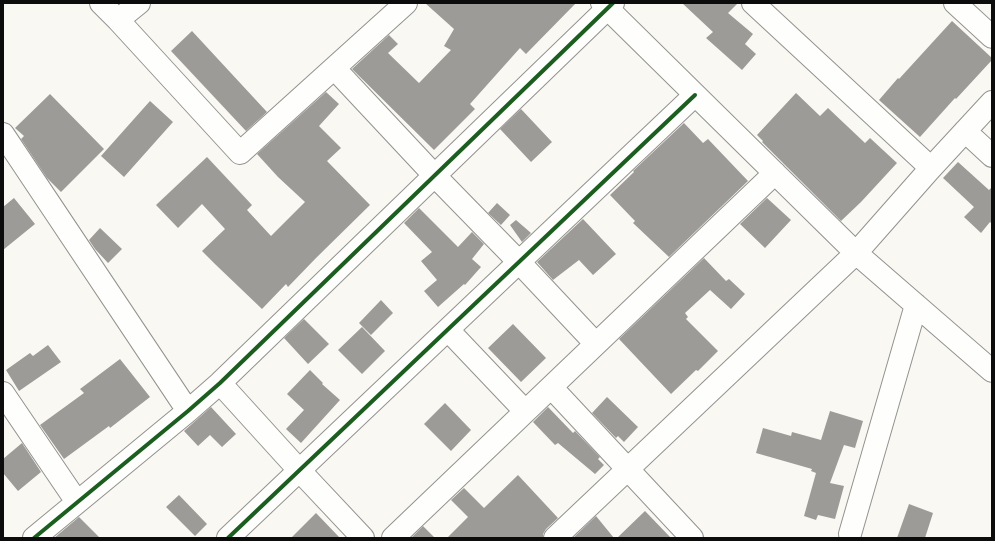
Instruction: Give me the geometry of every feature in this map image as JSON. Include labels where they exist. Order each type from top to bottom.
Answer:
[{"type":"street","points":[[101,3],[240,153],[406,3]]},
{"type":"street","points":[[118,20],[139,3]]},
{"type":"street","points":[[753,3],[931,168]]},
{"type":"street","points":[[955,3],[992,37]]},
{"type":"street","points":[[34,538],[220,383],[435,176],[608,5],[695,95],[856,253],[992,371]]},
{"type":"street","points":[[334,68],[596,344]]},
{"type":"street","points":[[228,538],[695,95]]},
{"type":"street","points":[[555,538],[856,253],[992,102]]},
{"type":"street","points":[[965,131],[992,156]]},
{"type":"street","points":[[3,134],[188,411]]},
{"type":"street","points":[[393,538],[775,173]]},
{"type":"street","points":[[850,534],[916,305]]},
{"type":"street","points":[[448,330],[525,411]]},
{"type":"street","points":[[220,383],[363,538]]},
{"type":"street","points":[[551,387],[692,538]]},
{"type":"street","points":[[3,394],[77,502]]},
{"type":"building","points":[[425,3],[576,3],[526,54],[520,48],[470,104],[475,109],[434,150],[352,69],[389,35],[398,44],[388,53],[419,83],[451,50],[444,46],[454,29]]},
{"type":"building","points":[[682,3],[738,3],[728,13],[753,34],[745,44],[756,54],[742,70],[706,38],[713,32]]},
{"type":"building","points":[[952,21],[992,58],[992,60],[920,137],[879,100]]},
{"type":"building","points":[[192,31],[267,112],[246,131],[171,51]]},
{"type":"building","points":[[326,92],[339,104],[319,126],[341,148],[327,161],[370,205],[288,287],[286,284],[262,309],[202,251],[225,229],[202,204],[178,228],[156,205],[207,157],[252,205],[247,210],[271,236],[305,202],[278,177],[257,154]]},
{"type":"building","points":[[796,93],[820,116],[828,108],[865,143],[870,138],[897,163],[841,221],[762,142],[763,141],[757,135]]},
{"type":"building","points":[[50,94],[104,149],[61,192],[47,178],[21,139],[24,136],[15,128]]},
{"type":"building","points":[[150,101],[173,122],[124,177],[101,156]]},
{"type":"building","points":[[521,109],[552,142],[531,162],[500,129]]},
{"type":"building","points":[[684,123],[703,143],[708,139],[748,181],[669,257],[633,223],[635,221],[610,195]]},
{"type":"building","points":[[958,162],[989,190],[992,187],[992,224],[990,222],[981,233],[964,217],[974,207],[943,178]]},
{"type":"building","points":[[14,198],[35,224],[3,250],[3,207]]},
{"type":"building","points":[[767,198],[791,220],[765,248],[740,224]]},
{"type":"building","points":[[497,203],[510,215],[501,225],[488,213]]},
{"type":"building","points":[[419,208],[458,247],[472,232],[484,244],[472,259],[481,267],[465,285],[464,284],[438,307],[424,291],[437,280],[421,261],[432,252],[404,223]]},
{"type":"building","points":[[583,219],[616,254],[593,275],[579,260],[553,280],[537,262]]},
{"type":"building","points":[[516,220],[531,233],[522,242],[510,225]]},
{"type":"building","points":[[100,228],[122,249],[108,263],[89,240]]},
{"type":"building","points":[[704,258],[726,281],[729,279],[745,294],[731,309],[710,290],[685,313],[688,317],[686,319],[718,351],[698,371],[696,370],[671,394],[619,339]]},
{"type":"building","points":[[381,300],[393,313],[371,335],[359,323]]},
{"type":"building","points":[[304,319],[329,344],[308,364],[284,338]]},
{"type":"building","points":[[513,324],[546,358],[521,382],[488,348]]},
{"type":"building","points":[[362,327],[385,351],[362,374],[338,350]]},
{"type":"building","points":[[48,345],[61,362],[19,391],[6,370],[30,353],[33,356]]},
{"type":"building","points":[[120,359],[150,397],[110,428],[109,426],[64,459],[40,425],[84,393],[80,389]]},
{"type":"building","points":[[310,370],[323,383],[322,384],[340,400],[301,443],[286,429],[304,410],[287,394]]},
{"type":"building","points":[[607,397],[638,427],[624,442],[618,436],[616,438],[592,413]]},
{"type":"building","points":[[445,403],[471,430],[451,451],[424,424]]},
{"type":"building","points":[[211,407],[236,434],[222,447],[210,435],[198,446],[184,431]]},
{"type":"building","points":[[548,407],[573,433],[575,431],[600,457],[598,459],[604,465],[595,474],[558,443],[555,445],[533,422]]},
{"type":"building","points":[[830,411],[863,421],[855,448],[844,445],[830,483],[844,486],[835,519],[818,515],[816,520],[804,516],[816,473],[811,471],[812,469],[756,453],[763,428],[791,436],[792,432],[821,440]]},
{"type":"building","points":[[22,443],[41,472],[18,491],[3,473],[3,459]]},
{"type":"building","points":[[518,475],[558,518],[546,529],[543,534],[543,538],[447,538],[468,517],[451,500],[464,488],[484,508]]},
{"type":"building","points":[[179,495],[207,524],[195,536],[166,507]]},
{"type":"building","points":[[909,504],[933,513],[925,538],[897,538]]},
{"type":"building","points":[[645,511],[671,538],[617,538]]},
{"type":"building","points":[[316,513],[340,538],[291,538]]},
{"type":"building","points":[[596,516],[614,538],[573,538]]},
{"type":"building","points":[[79,517],[100,538],[54,538]]},
{"type":"building","points":[[423,526],[435,538],[411,538]]},
{"type":"cycle path","points":[[34,538],[220,383],[613,3]]},
{"type":"cycle path","points":[[228,538],[695,95]]}]
